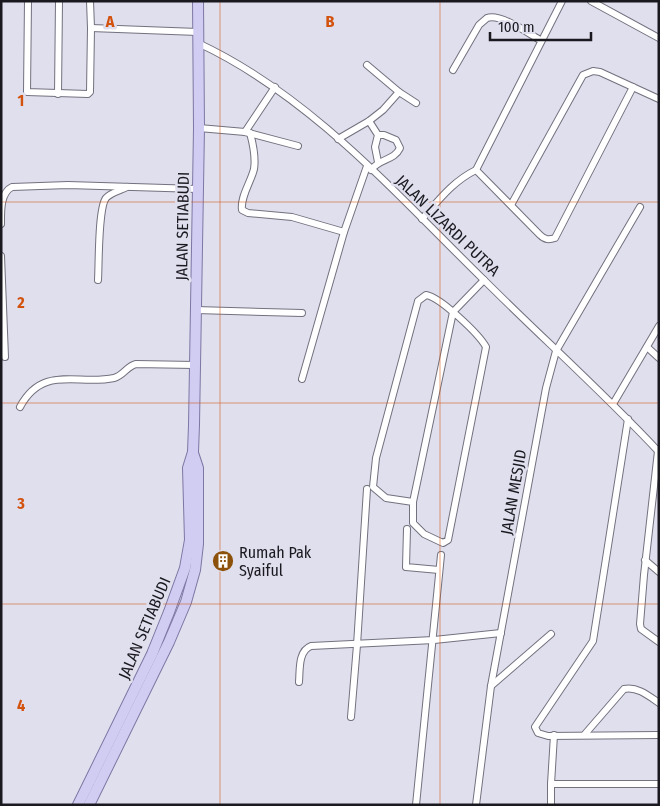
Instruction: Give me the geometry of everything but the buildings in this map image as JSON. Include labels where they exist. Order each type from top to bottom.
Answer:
[{"type":"main road","name":"JALAN SETIABUDI","points":[[78,805],[143,673],[164,625],[185,568],[190,540],[188,468],[193,452],[195,365],[199,128],[198,1]]},
{"type":"main road","name":"JALAN SETIABUDI","points":[[89,805],[169,642],[186,602],[195,570],[198,544],[198,468],[193,452]]},
{"type":"street","points":[[28,1],[26,91],[28,93],[58,94],[90,94],[90,1]]},
{"type":"street","points":[[58,94],[59,1]]},
{"type":"street","points":[[422,219],[444,193],[464,176],[476,170],[540,40],[562,1]]},
{"type":"street","points":[[591,1],[656,36],[659,28]]},
{"type":"street","points":[[604,8],[610,1]]},
{"type":"street","points":[[453,70],[479,26],[490,16],[508,22],[540,40]]},
{"type":"street","points":[[91,28],[198,32]]},
{"type":"street","name":"JALAN LIZARDI PUTRA","points":[[198,43],[244,67],[302,107],[369,168],[530,323],[658,451]]},
{"type":"street","points":[[367,65],[399,92],[416,102]]},
{"type":"street","points":[[511,205],[582,75],[593,71],[600,72],[659,99]]},
{"type":"street","points":[[274,87],[248,133],[255,162],[249,186],[241,204],[242,210],[248,213],[292,217],[344,232]]},
{"type":"street","points":[[476,170],[544,239],[550,240],[555,238],[633,87]]},
{"type":"street","points":[[338,139],[369,121],[383,110],[399,92]]},
{"type":"street","points":[[302,379],[344,232],[369,168],[395,155],[400,146],[396,140],[390,137],[378,135],[369,121]]},
{"type":"street","points":[[199,128],[248,133],[298,146]]},
{"type":"street","points":[[378,135],[374,147],[378,162]]},
{"type":"street","points":[[1,224],[3,198],[5,192],[12,187],[128,186],[198,189]]},
{"type":"street","points":[[98,280],[101,219],[104,202],[107,197],[128,186]]},
{"type":"street","name":"JALAN MESJID","points":[[476,805],[490,686],[546,388],[556,351],[640,207]]},
{"type":"street","points":[[1,256],[5,356]]},
{"type":"street","points":[[413,502],[386,498],[373,487],[376,458],[418,301],[422,297],[430,296],[453,312],[486,347],[447,542],[444,543],[432,538],[413,523],[413,502],[453,312],[484,280]]},
{"type":"street","points":[[196,310],[302,312]]},
{"type":"street","points":[[613,404],[659,326]]},
{"type":"street","points":[[647,348],[659,358]]},
{"type":"street","points":[[20,407],[26,395],[38,385],[52,381],[116,378],[132,364],[195,365]]},
{"type":"street","points":[[628,419],[593,641],[536,724],[536,730],[538,733],[554,735],[659,734]]},
{"type":"street","points":[[658,451],[640,624],[641,628],[659,642]]},
{"type":"street","points":[[351,717],[367,489]]},
{"type":"street","points":[[407,529],[406,567],[439,570]]},
{"type":"street","points":[[416,805],[441,555]]},
{"type":"street","points":[[646,560],[659,572]]},
{"type":"street","points":[[299,682],[302,654],[307,648],[434,640],[501,633]]},
{"type":"street","points":[[490,686],[551,634]]},
{"type":"street","points":[[585,734],[624,689],[640,691],[659,703]]},
{"type":"street","points":[[551,805],[554,735]]},
{"type":"street","points":[[552,784],[659,784]]},
{"type":"place","name":"Rumah Pak Syaiful","points":[[223,561]]}]
